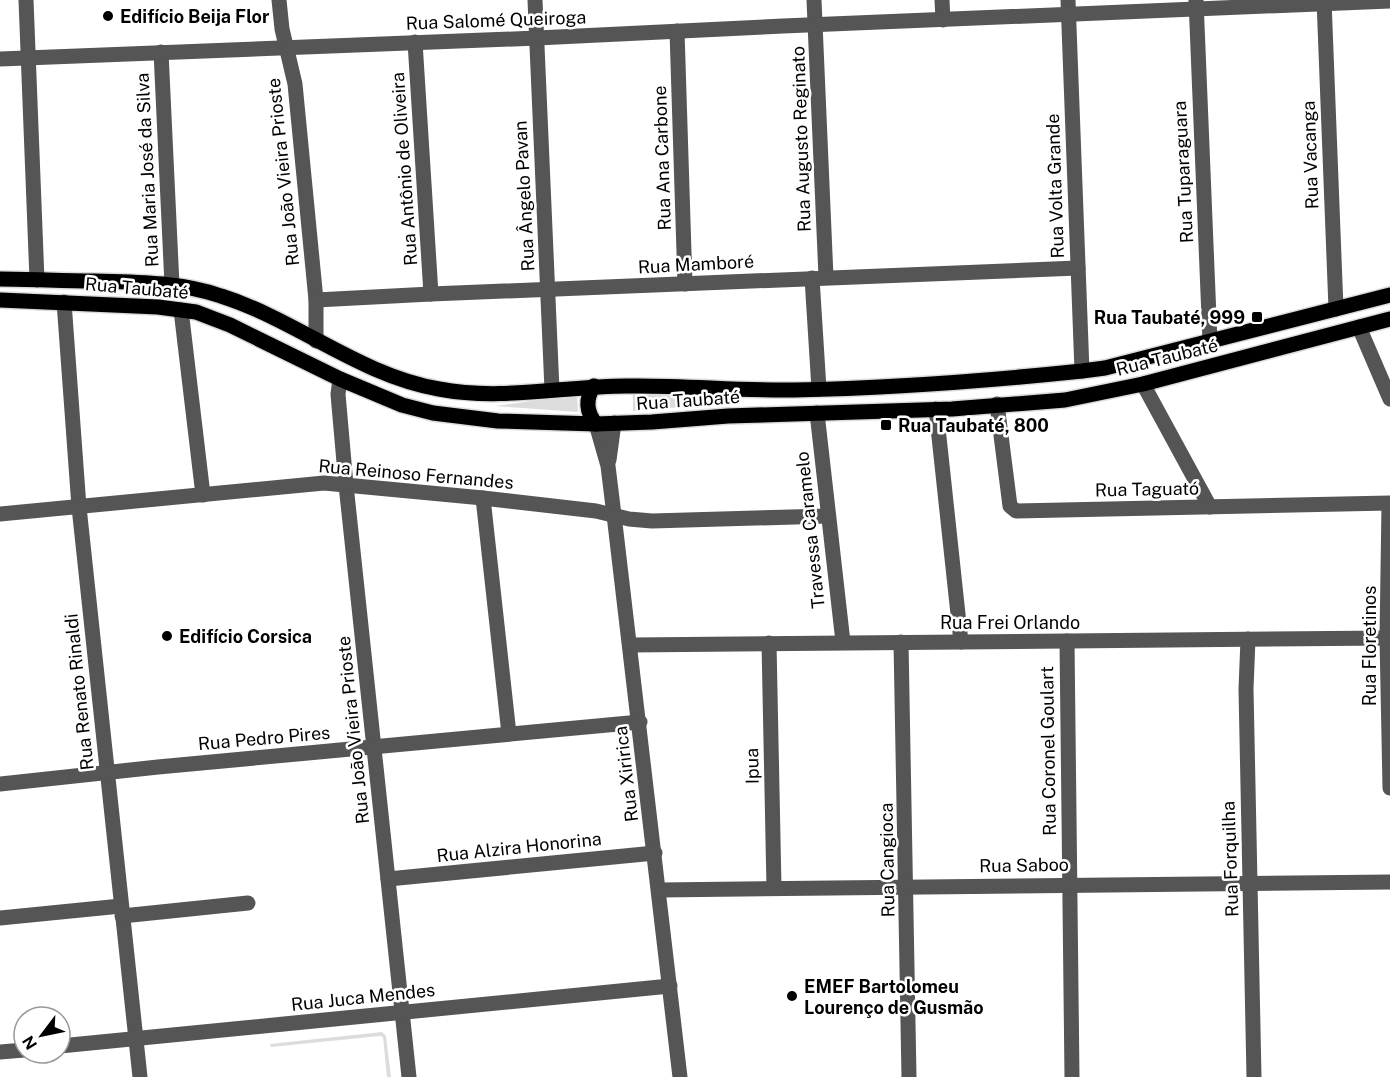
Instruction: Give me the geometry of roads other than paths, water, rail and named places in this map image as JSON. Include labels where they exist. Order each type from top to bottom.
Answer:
[{"type":"main road","name":"Rua Taubaté","points":[[0,279],[172,285],[222,296],[253,309],[369,368],[407,382],[442,390],[484,394],[594,386],[819,389],[1082,372],[1210,342],[1390,295]]},
{"type":"main road","name":"Rua Taubaté","points":[[0,300],[64,302],[196,312],[230,325],[340,379],[402,405],[433,413],[498,421],[596,424],[728,416],[936,410],[1065,400],[1143,384],[1390,319]]},
{"type":"main road","points":[[594,386],[587,405],[596,424]]},
{"type":"main road","points":[[728,416],[732,412],[739,413],[747,403],[746,395],[734,388]]},
{"type":"street","points":[[26,0],[37,280]]},
{"type":"street","name":"Rua João Vieira Prioste","points":[[279,0],[282,29],[295,84],[316,300],[316,341]]},
{"type":"street","name":"Rua Ângelo Pavan","points":[[535,0],[552,390]]},
{"type":"street","name":"Rua Augusto Reginato","points":[[814,0],[819,389]]},
{"type":"street","points":[[942,0],[943,20]]},
{"type":"street","name":"Rua Salomé Queiroga","points":[[0,59],[943,20],[1068,7],[1390,1]]},
{"type":"street","name":"Rua Vacanga","points":[[1324,2],[1336,309]]},
{"type":"street","name":"Rua Tuparaguara","points":[[1196,4],[1210,342]]},
{"type":"street","name":"Rua Volta Grande","points":[[1068,7],[1082,372]]},
{"type":"street","name":"Rua Ana Carbone","points":[[677,31],[685,284]]},
{"type":"street","name":"Rua Antônio de Oliveira","points":[[415,42],[431,294]]},
{"type":"street","name":"Rua Maria José da Silva","points":[[161,52],[172,285]]},
{"type":"street","name":"Rua Mamboré","points":[[316,300],[1078,268]]},
{"type":"street","name":"Rua Renato Rinaldi","points":[[64,302],[79,507],[140,1077]]},
{"type":"street","points":[[180,310],[203,495]]},
{"type":"street","points":[[1359,327],[1385,374],[1390,399]]},
{"type":"street","name":"Rua João Vieira Prioste","points":[[340,379],[338,394],[346,484],[409,1077]]},
{"type":"street","points":[[1143,384],[1210,507]]},
{"type":"street","name":"Rua Taguató","points":[[997,404],[1010,506],[1013,510],[1389,503]]},
{"type":"street","points":[[936,410],[961,642]]},
{"type":"street","name":"Travessa Caramelo","points":[[817,413],[843,642]]},
{"type":"street","name":"Rua Xiririca","points":[[608,466],[614,423]]},
{"type":"street","name":"Rua Xiririca","points":[[596,424],[608,466],[631,645],[680,1077]]},
{"type":"street","name":"Rua Reinoso Fernandes","points":[[0,514],[324,483],[483,498],[652,521],[828,516]]},
{"type":"street","points":[[483,498],[509,734]]},
{"type":"street","name":"Rua Floretinos","points":[[1389,503],[1390,788]]},
{"type":"street","name":"Rua Frei Orlando","points":[[631,645],[1389,638]]},
{"type":"street","name":"Rua Forquilha","points":[[1248,639],[1246,689],[1254,1077]]},
{"type":"street","name":"Rua Coronel Goulart","points":[[1067,641],[1072,1077]]},
{"type":"street","name":"Rua Cangioca","points":[[901,642],[909,1077]]},
{"type":"street","name":"Ipua","points":[[769,643],[774,888]]},
{"type":"street","name":"Rua Pedro Pires","points":[[0,784],[640,722]]},
{"type":"street","name":"Rua Alzira Honorina","points":[[388,879],[655,853]]},
{"type":"street","name":"Rua Saboo","points":[[659,890],[1390,882]]},
{"type":"street","points":[[0,918],[248,903]]},
{"type":"street","name":"Rua Juca Mendes","points":[[72,1045],[670,986]]},
{"type":"place","name":"Edifício Beija Flor","points":[[108,16]]},
{"type":"place","name":"Rua Taubaté, 999","points":[[1257,317]]},
{"type":"place","name":"Rua Taubaté, 800","points":[[886,425]]},
{"type":"place","name":"Edifício Corsica","points":[[167,636]]},
{"type":"place","name":"EMEF Bartolomeu Lourenço de Gusmão","points":[[792,996]]}]
